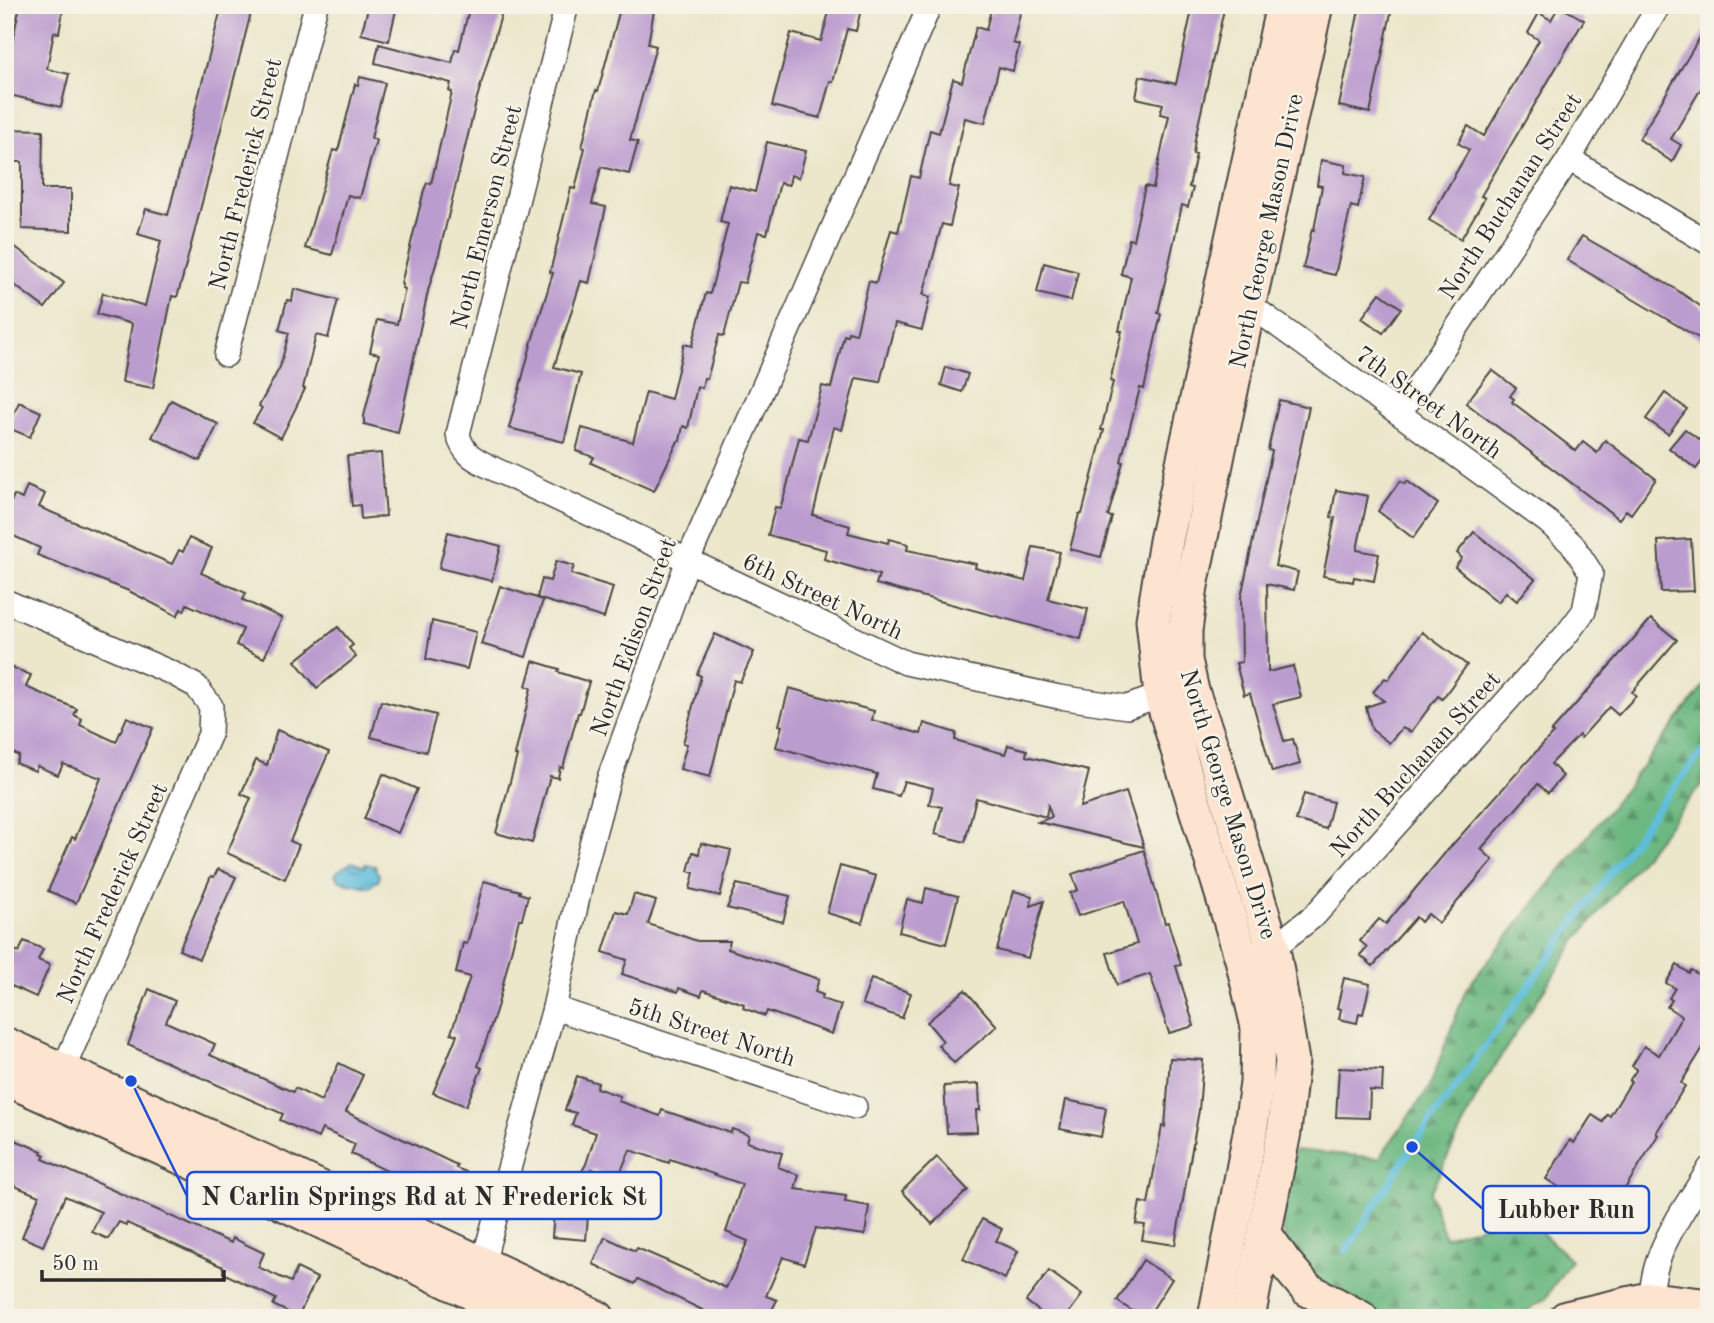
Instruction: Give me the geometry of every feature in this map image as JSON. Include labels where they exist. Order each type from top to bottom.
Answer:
[{"type":"main road","name":"North George Mason Drive","points":[[1216,1318],[1250,1132],[1257,1083],[1258,1027],[1177,693],[1185,660],[1185,632],[1191,586],[1283,5]]},
{"type":"main road","name":"North George Mason Drive","points":[[1236,295],[1316,5]]},
{"type":"main road","name":"North George Mason Drive","points":[[1177,693],[1214,754],[1273,948],[1292,1060],[1284,1132],[1248,1318]]},
{"type":"main road","points":[[5,1044],[56,1084],[271,1197],[479,1292],[525,1318]]},
{"type":"main road","points":[[5,1078],[56,1084]]},
{"type":"main road","points":[[1265,1234],[1307,1289],[1361,1318]]},
{"type":"main road","points":[[479,1292],[598,1318]]},
{"type":"main road","points":[[1566,1318],[1651,1308],[1709,1306]]},
{"type":"street","name":"North Frederick Street","points":[[226,355],[316,5]]},
{"type":"street","name":"North Emerson Street","points":[[460,442],[458,434],[567,5]]},
{"type":"street","name":"North Edison Street","points":[[479,1292],[554,1007],[583,874],[609,778],[688,560],[930,5]]},
{"type":"street","name":"North Buchanan Street","points":[[1400,413],[1569,159],[1659,5]]},
{"type":"street","points":[[1569,159],[1709,243]]},
{"type":"street","name":"7th Street North","points":[[1236,295],[1548,522],[1573,545],[1591,573]]},
{"type":"street","name":"6th Street North","points":[[460,442],[471,458],[906,663],[1059,697],[1127,707],[1177,693]]},
{"type":"street","name":"North Buchanan Street","points":[[1242,959],[1273,948],[1315,915],[1566,635],[1584,611],[1591,573]]},
{"type":"street","name":"North Frederick Street","points":[[5,601],[172,673],[196,686],[211,706],[210,734],[56,1084]]},
{"type":"street","name":"5th Street North","points":[[554,1007],[855,1107]]},
{"type":"street","points":[[1651,1308],[1655,1264],[1662,1247],[1709,1169]]},
{"type":"green space","points":[[1709,679],[1709,775],[1575,942],[1483,1084],[1430,1193],[1445,1237],[1522,1214],[1571,1260],[1545,1299],[1516,1318],[1377,1318],[1311,1284],[1281,1228],[1295,1150],[1379,1158],[1429,1088],[1466,989]]},
{"type":"water","points":[[352,862],[365,867],[365,864],[376,866],[379,880],[368,887],[340,881],[335,875]]},
{"type":"building","points":[[20,5],[64,5],[59,33],[54,32],[47,69],[69,74],[61,107],[5,94],[5,76]]},
{"type":"building","points":[[222,5],[253,5],[182,280],[177,297],[172,296],[153,388],[122,382],[132,324],[97,314],[103,293],[145,306],[161,241],[138,234],[146,209],[168,215]]},
{"type":"building","points":[[369,5],[393,5],[391,9],[396,10],[389,41],[361,34]]},
{"type":"building","points":[[470,5],[504,5],[477,98],[428,291],[398,433],[364,424],[379,354],[370,352],[377,320],[397,324],[405,289],[401,284],[424,190],[427,183],[431,184],[452,92],[449,91],[451,83],[375,63],[379,44],[452,63],[455,49],[459,50]]},
{"type":"building","points":[[621,5],[655,5],[648,44],[656,46],[630,140],[638,142],[629,174],[601,167],[592,204],[606,207],[589,283],[581,281],[554,367],[581,374],[564,442],[509,428],[553,273],[550,272],[571,188],[575,189],[596,90],[598,91]]},
{"type":"building","points":[[831,5],[862,5],[856,31],[847,29],[820,118],[772,106],[791,33],[821,41]]},
{"type":"building","points":[[992,5],[1022,5],[1013,43],[1019,45],[1013,71],[999,67],[985,123],[965,118],[949,186],[959,188],[950,226],[942,224],[923,295],[930,297],[922,330],[895,323],[880,382],[856,378],[842,430],[834,427],[813,515],[850,526],[848,533],[888,543],[889,539],[908,544],[907,550],[976,564],[975,568],[1025,581],[1033,547],[1060,552],[1048,599],[1088,609],[1081,639],[876,584],[879,575],[824,559],[826,550],[768,535],[775,507],[780,508],[786,490],[799,438],[808,440],[822,386],[831,388],[844,335],[847,336],[848,332],[856,334],[869,281],[876,283],[891,230],[898,232],[911,176],[919,178],[930,130],[939,133],[953,79],[962,82],[976,27],[986,30]]},
{"type":"building","points":[[1193,5],[1225,5],[1195,139],[1193,154],[1196,154],[1189,187],[1193,188],[1188,207],[1182,205],[1158,313],[1161,314],[1153,350],[1144,389],[1140,388],[1121,461],[1123,462],[1108,516],[1112,517],[1101,557],[1070,549],[1104,430],[1101,430],[1113,382],[1110,381],[1131,277],[1121,274],[1129,239],[1133,240],[1145,186],[1153,188],[1169,116],[1160,114],[1163,104],[1136,98],[1140,76],[1176,84]]},
{"type":"building","points":[[1360,5],[1392,8],[1370,113],[1339,106]]},
{"type":"building","points":[[1559,6],[1584,20],[1481,196],[1485,198],[1461,239],[1429,220],[1469,150],[1458,143],[1468,126],[1484,136],[1539,40],[1528,33],[1539,13],[1551,20]]},
{"type":"building","points":[[1709,22],[1709,75],[1671,139],[1681,145],[1672,162],[1639,139]]},
{"type":"building","points":[[360,77],[385,83],[371,138],[376,140],[360,198],[348,195],[332,255],[305,248],[333,150],[338,151],[355,84],[358,85]]},
{"type":"building","points":[[5,129],[43,130],[42,189],[71,189],[71,231],[22,229],[22,162],[5,162]]},
{"type":"building","points":[[767,142],[806,151],[799,178],[791,175],[789,185],[780,183],[767,234],[758,232],[745,283],[738,282],[724,336],[719,335],[707,379],[704,378],[702,388],[697,387],[688,428],[683,426],[680,441],[654,491],[591,463],[594,457],[576,451],[582,428],[633,442],[646,392],[671,399],[684,344],[692,346],[706,293],[710,294],[728,224],[720,222],[729,185],[755,192]]},
{"type":"building","points":[[1321,160],[1346,165],[1345,173],[1365,177],[1358,208],[1351,206],[1335,275],[1303,268],[1312,229],[1314,230],[1322,186],[1317,185]]},
{"type":"building","points":[[1582,236],[1674,288],[1709,312],[1709,329],[1702,340],[1567,260]]},
{"type":"building","points":[[14,246],[64,283],[45,308],[5,278],[5,258]]},
{"type":"building","points":[[1044,263],[1078,272],[1071,301],[1037,293]]},
{"type":"building","points":[[294,289],[338,300],[328,338],[316,335],[303,388],[305,389],[281,438],[253,423],[280,367],[289,333],[279,330],[287,300],[292,301]]},
{"type":"building","points":[[1380,293],[1401,308],[1383,333],[1362,318]]},
{"type":"building","points":[[946,367],[968,374],[962,392],[941,385]]},
{"type":"building","points":[[1492,370],[1516,388],[1510,396],[1514,399],[1512,402],[1576,451],[1583,442],[1597,453],[1605,440],[1656,479],[1631,514],[1626,510],[1619,519],[1466,403]]},
{"type":"building","points":[[1665,393],[1687,409],[1668,434],[1646,419]]},
{"type":"building","points":[[171,400],[218,424],[200,461],[152,437]]},
{"type":"building","points":[[1279,400],[1309,407],[1275,566],[1298,572],[1294,590],[1267,584],[1268,672],[1293,666],[1301,697],[1273,704],[1284,741],[1293,739],[1300,764],[1272,772],[1250,693],[1244,695],[1236,663],[1242,662],[1241,597],[1272,451],[1268,450]]},
{"type":"building","points":[[19,402],[41,412],[30,437],[8,428]]},
{"type":"building","points":[[1685,429],[1709,447],[1709,452],[1696,469],[1669,448]]},
{"type":"building","points":[[381,453],[386,516],[361,519],[360,505],[352,506],[347,456]]},
{"type":"building","points":[[1400,481],[1405,484],[1407,481],[1438,504],[1413,538],[1378,511]]},
{"type":"building","points":[[27,486],[45,494],[39,507],[172,564],[179,550],[183,552],[189,538],[212,548],[201,573],[246,593],[243,600],[282,618],[264,658],[236,645],[243,629],[187,604],[184,611],[181,609],[177,616],[129,591],[37,555],[40,548],[5,532],[5,514],[14,495],[22,499]]},
{"type":"building","points":[[1336,490],[1368,496],[1357,550],[1379,554],[1374,581],[1354,577],[1353,582],[1323,576],[1335,518],[1331,517]]},
{"type":"building","points":[[448,532],[501,546],[492,581],[439,568]]},
{"type":"building","points":[[1474,532],[1535,579],[1517,601],[1506,592],[1498,602],[1455,567],[1462,558],[1457,553]]},
{"type":"building","points":[[1691,539],[1694,591],[1661,592],[1658,541]]},
{"type":"building","points":[[556,561],[574,566],[571,574],[613,587],[604,618],[537,598],[542,579],[550,581]]},
{"type":"building","points":[[500,586],[543,600],[526,657],[481,644]]},
{"type":"building","points":[[1651,619],[1677,640],[1632,692],[1636,696],[1618,715],[1609,707],[1581,738],[1579,735],[1551,764],[1563,776],[1548,793],[1538,784],[1481,849],[1493,860],[1439,923],[1428,914],[1421,922],[1416,917],[1373,966],[1360,955],[1367,947],[1360,941],[1379,919],[1386,924]]},
{"type":"building","points":[[432,621],[476,632],[467,669],[426,659]]},
{"type":"building","points":[[338,627],[353,645],[349,648],[356,657],[317,688],[295,661]]},
{"type":"building","points":[[1422,632],[1467,665],[1442,699],[1438,696],[1411,732],[1402,728],[1389,743],[1372,730],[1366,707],[1384,701],[1373,692],[1385,678],[1388,680]]},
{"type":"building","points":[[715,634],[754,652],[740,682],[734,680],[710,777],[680,769],[687,744],[683,743],[701,676],[697,674]]},
{"type":"building","points":[[533,661],[589,682],[563,768],[560,767],[558,778],[550,776],[532,843],[496,833],[517,756],[515,755],[531,688],[526,686]]},
{"type":"building","points":[[11,667],[31,675],[26,687],[77,709],[74,715],[82,719],[80,725],[116,742],[127,717],[153,728],[76,903],[48,891],[72,837],[75,839],[101,778],[63,764],[58,775],[37,766],[35,771],[16,763],[19,756],[5,749],[5,678]]},
{"type":"building","points":[[789,688],[874,711],[872,720],[921,734],[924,723],[956,733],[955,740],[1005,754],[1008,745],[1027,750],[1026,756],[1089,771],[1080,807],[1126,792],[1144,847],[1038,822],[1052,817],[1048,806],[1046,817],[976,798],[965,842],[935,834],[942,807],[929,804],[933,788],[904,781],[899,796],[873,789],[877,774],[776,747]]},
{"type":"building","points":[[381,701],[436,715],[426,752],[371,737]]},
{"type":"building","points":[[277,730],[329,752],[290,841],[299,845],[285,879],[227,853],[251,798],[241,794],[256,760],[267,765]]},
{"type":"building","points":[[383,774],[417,789],[398,833],[364,819]]},
{"type":"building","points":[[1304,794],[1333,802],[1326,829],[1296,820]]},
{"type":"building","points":[[701,843],[731,850],[720,896],[690,889],[694,873],[688,871],[693,852],[699,854]]},
{"type":"building","points":[[1144,850],[1165,923],[1168,922],[1181,965],[1176,966],[1194,1026],[1169,1033],[1150,974],[1117,985],[1107,953],[1137,944],[1124,901],[1078,916],[1070,893],[1078,890],[1072,874]]},
{"type":"building","points":[[840,866],[876,876],[862,923],[827,913]]},
{"type":"building","points":[[218,869],[236,877],[199,959],[179,950],[211,876],[214,877]]},
{"type":"building","points":[[484,881],[520,891],[519,893],[528,896],[522,919],[519,919],[498,1004],[478,1066],[482,1068],[466,1106],[433,1093],[457,1035],[451,1033],[470,977],[456,973]]},
{"type":"building","points":[[737,884],[790,896],[783,922],[727,908]]},
{"type":"building","points":[[926,888],[958,896],[946,944],[899,932],[907,899],[923,903]]},
{"type":"building","points":[[1014,891],[1032,896],[1031,906],[1044,901],[1028,958],[997,950]]},
{"type":"building","points":[[634,894],[656,901],[648,924],[697,941],[730,941],[728,949],[819,979],[815,992],[823,995],[821,999],[841,1005],[832,1034],[767,1011],[765,1016],[743,1008],[744,1004],[703,990],[701,996],[679,988],[678,992],[622,974],[627,960],[603,952],[616,911],[628,914]]},
{"type":"building","points":[[24,941],[43,949],[38,960],[50,965],[36,997],[5,983],[5,946],[19,952]]},
{"type":"building","points":[[1677,965],[1709,981],[1709,1038],[1681,1083],[1685,1086],[1656,1133],[1658,1135],[1616,1203],[1612,1200],[1603,1215],[1546,1179],[1570,1140],[1574,1143],[1592,1115],[1603,1122],[1607,1115],[1610,1116],[1631,1082],[1629,1081],[1637,1069],[1632,1066],[1644,1046],[1659,1055],[1682,1016],[1667,1007],[1675,988],[1666,983]]},
{"type":"building","points":[[1344,978],[1370,984],[1363,1014],[1359,1013],[1357,1023],[1339,1019],[1341,1009],[1337,1008]]},
{"type":"building","points":[[871,979],[911,993],[902,1018],[862,1004]]},
{"type":"building","points":[[149,989],[175,1001],[166,1022],[215,1044],[210,1055],[293,1092],[295,1088],[321,1101],[339,1063],[363,1075],[346,1112],[457,1165],[456,1168],[466,1172],[457,1192],[447,1187],[442,1197],[351,1154],[355,1144],[322,1129],[318,1138],[280,1120],[283,1114],[128,1045]]},
{"type":"building","points":[[965,990],[997,1026],[954,1063],[938,1045],[943,1041],[927,1022]]},
{"type":"building","points":[[1170,1058],[1203,1060],[1199,1110],[1175,1245],[1142,1240],[1145,1225],[1136,1224],[1140,1202],[1148,1204],[1162,1126],[1165,1127]]},
{"type":"building","points":[[1339,1068],[1383,1070],[1382,1091],[1370,1090],[1369,1118],[1336,1117]]},
{"type":"building","points":[[577,1076],[598,1083],[596,1088],[620,1096],[618,1101],[660,1116],[662,1110],[731,1133],[732,1129],[749,1135],[747,1142],[782,1153],[778,1167],[799,1175],[795,1189],[846,1196],[845,1202],[869,1206],[865,1235],[816,1228],[804,1264],[783,1257],[766,1296],[777,1300],[768,1318],[719,1318],[638,1279],[635,1284],[593,1264],[605,1237],[635,1251],[637,1248],[726,1288],[748,1241],[726,1232],[742,1184],[670,1159],[669,1163],[630,1150],[617,1180],[592,1169],[586,1240],[552,1237],[556,1189],[571,1191],[586,1164],[596,1133],[572,1125],[576,1113],[565,1110]]},
{"type":"building","points":[[979,1084],[977,1132],[947,1133],[944,1086]]},
{"type":"building","points":[[1066,1100],[1106,1108],[1101,1137],[1060,1129]]},
{"type":"building","points":[[10,1138],[42,1151],[45,1155],[43,1159],[231,1243],[233,1238],[264,1253],[258,1267],[291,1282],[297,1268],[317,1278],[298,1317],[273,1305],[276,1299],[223,1273],[223,1267],[127,1223],[126,1225],[119,1222],[108,1239],[92,1232],[101,1212],[65,1196],[43,1246],[22,1237],[39,1196],[5,1182],[5,1148]]},
{"type":"building","points":[[937,1157],[968,1190],[932,1224],[902,1191]]},
{"type":"building","points":[[982,1219],[1002,1229],[996,1241],[1018,1251],[1005,1279],[963,1259]]},
{"type":"building","points":[[1143,1260],[1172,1279],[1147,1318],[1117,1301]]},
{"type":"building","points":[[1049,1271],[1082,1295],[1065,1318],[1048,1318],[1026,1301]]},
{"type":"waterway","points":[[1346,1251],[1412,1147],[1661,803],[1709,744]]},
{"type":"place","name":"N Carlin Springs Rd at N Frederick St","points":[[131,1081]]},
{"type":"place","name":"Lubber Run","points":[[1412,1147]]}]
